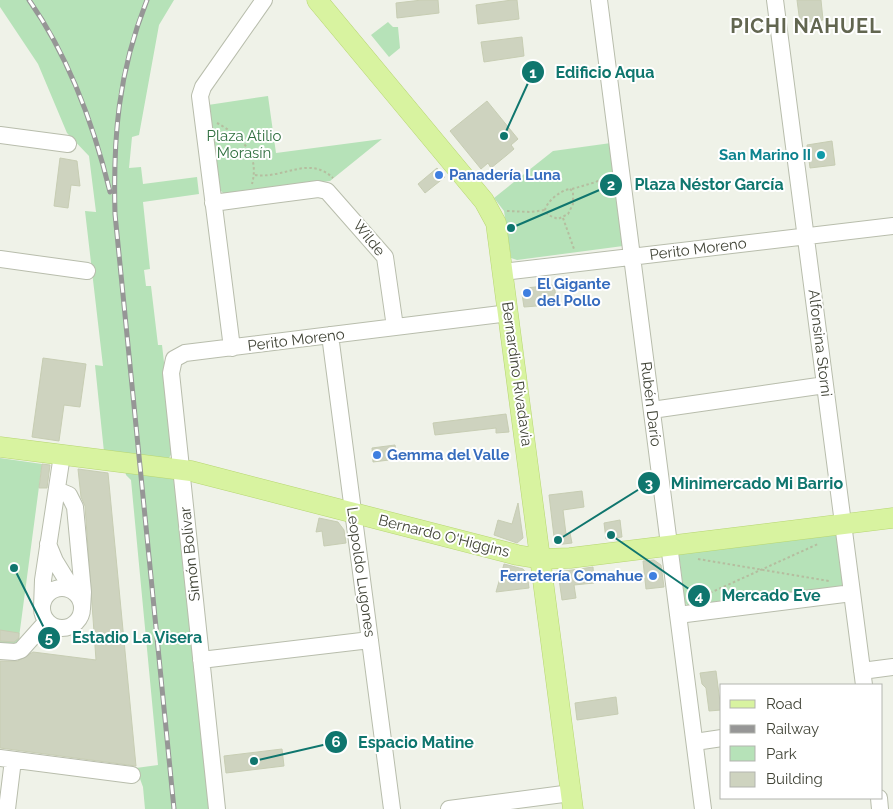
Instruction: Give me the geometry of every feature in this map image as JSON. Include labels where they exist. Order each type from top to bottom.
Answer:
[{"type":"main road","name":"Bernardino Rivadavia","points":[[318,0],[489,207],[496,223],[572,801]]},
{"type":"main road","name":"Bernardo O'Higgins","points":[[0,447],[181,470],[517,555],[541,559],[570,558],[893,518]]},
{"type":"street","points":[[232,348],[200,94],[264,0]]},
{"type":"street","points":[[318,0],[323,0]]},
{"type":"street","name":"Rubén Darío","points":[[598,0],[704,809]]},
{"type":"street","name":"Alfonsina Storni","points":[[775,0],[863,678]]},
{"type":"street","points":[[0,134],[68,144]]},
{"type":"street","points":[[213,203],[325,185]]},
{"type":"street","name":"Wilde","points":[[325,185],[385,257],[395,327]]},
{"type":"street","name":"Perito Moreno","points":[[503,272],[893,226]]},
{"type":"street","points":[[0,259],[87,271]]},
{"type":"street","name":"Perito Moreno","points":[[174,359],[182,354],[509,313]]},
{"type":"street","name":"Leopoldo Lugones","points":[[330,335],[392,809]]},
{"type":"street","name":"Simón Bolívar","points":[[174,359],[171,373],[217,809]]},
{"type":"street","points":[[652,410],[825,385]]},
{"type":"street","points":[[57,490],[69,495],[75,507],[83,592],[82,609],[76,622],[68,627],[54,627],[44,615],[42,585],[62,455]]},
{"type":"street","points":[[48,544],[55,561],[80,600],[82,609]]},
{"type":"street","points":[[0,651],[15,652],[21,650],[44,615],[44,598],[51,591],[60,588],[74,592]]},
{"type":"street","points":[[678,615],[852,593]]},
{"type":"street","points":[[201,660],[370,640]]},
{"type":"street","points":[[863,678],[893,667]]},
{"type":"street","points":[[695,742],[720,738]]},
{"type":"street","points":[[7,809],[7,759],[132,775]]},
{"type":"street","points":[[449,809],[572,801]]},
{"type":"path","points":[[214,130],[213,120],[235,133],[243,141],[251,154],[254,175],[252,189]]},
{"type":"path","points":[[254,175],[272,176],[312,167],[323,169],[333,178],[325,185]]},
{"type":"path","points":[[545,210],[547,204],[566,189],[596,182],[612,170]]},
{"type":"path","points":[[563,218],[572,207],[573,196],[571,189]]},
{"type":"path","points":[[506,207],[507,212],[545,210]]},
{"type":"path","points":[[545,210],[552,218],[563,218]]},
{"type":"path","points":[[563,218],[574,250]]},
{"type":"path","points":[[697,599],[819,543]]},
{"type":"path","points":[[690,557],[832,582]]},
{"type":"green space","points":[[0,0],[174,0],[159,25],[139,135],[132,137],[129,168],[141,167],[143,184],[197,177],[199,194],[143,202],[150,269],[144,270],[146,286],[151,286],[158,345],[162,345],[174,449],[169,458],[104,452],[95,365],[103,366],[85,211],[96,212],[89,156],[67,133],[38,64],[0,7]]},
{"type":"green space","points":[[388,22],[393,27],[398,27],[400,48],[389,57],[371,35]]},
{"type":"green space","name":"Plaza Atilio Morasín","points":[[268,96],[276,153],[382,139],[330,181],[224,194],[220,190],[208,105]]},
{"type":"green space","points":[[611,143],[623,246],[517,260],[511,258],[504,211],[494,198],[553,151]]},
{"type":"green space","points":[[0,458],[42,464],[18,645],[0,643]]},
{"type":"green space","points":[[125,470],[175,478],[211,809],[145,809],[143,787],[136,768],[158,765],[131,480],[126,475]]},
{"type":"green space","points":[[837,534],[844,584],[841,587],[688,606],[685,603],[679,554]]},
{"type":"building","points":[[438,0],[439,13],[397,18],[396,3]]},
{"type":"building","points":[[517,0],[519,19],[478,24],[476,5]]},
{"type":"building","points":[[797,0],[821,0],[823,20],[800,23]]},
{"type":"building","points":[[522,37],[524,56],[484,62],[481,42]]},
{"type":"building","points":[[487,101],[518,139],[511,145],[514,149],[491,168],[488,163],[481,169],[450,131]]},
{"type":"building","name":"San Marino II","points":[[832,141],[835,165],[810,168],[807,145]]},
{"type":"building","points":[[60,158],[77,161],[80,186],[71,185],[68,208],[54,206]]},
{"type":"building","points":[[437,168],[445,177],[425,193],[418,184]]},
{"type":"building","points":[[554,285],[556,297],[536,300],[537,306],[524,307],[522,294],[526,288]]},
{"type":"building","points":[[43,358],[86,364],[80,407],[64,405],[59,441],[32,437]]},
{"type":"building","points":[[506,414],[509,432],[496,433],[496,428],[435,435],[433,423]]},
{"type":"building","points":[[395,445],[397,459],[373,462],[372,448]]},
{"type":"building","points":[[42,464],[50,465],[47,488],[39,488]]},
{"type":"building","points":[[78,469],[108,473],[136,766],[0,748],[0,661],[18,661],[33,652],[96,660],[85,506],[81,497]]},
{"type":"building","points":[[582,491],[584,507],[563,510],[566,534],[570,533],[572,543],[555,545],[549,495]]},
{"type":"building","points":[[518,503],[523,538],[517,543],[494,535],[498,520],[512,524]]},
{"type":"building","points":[[319,518],[338,522],[344,530],[346,543],[324,546],[322,531],[316,532]]},
{"type":"building","points":[[620,520],[622,537],[606,539],[604,523]]},
{"type":"building","name":"Ferretería Comahue","points":[[654,560],[661,565],[664,587],[646,589],[643,561]]},
{"type":"building","points":[[504,564],[523,569],[527,574],[529,588],[496,592]]},
{"type":"building","points":[[593,567],[594,583],[574,585],[576,598],[562,600],[558,572]]},
{"type":"building","points":[[0,630],[19,633],[19,638],[14,642],[0,641]]},
{"type":"building","points":[[716,671],[720,710],[709,711],[706,688],[702,684],[700,673]]},
{"type":"building","points":[[616,697],[618,714],[577,720],[575,703]]},
{"type":"building","points":[[282,749],[284,766],[226,773],[224,756]]},
{"type":"railway","points":[[29,0],[68,68],[88,117],[110,192]]},
{"type":"railway","points":[[147,0],[129,53],[119,105],[115,158],[115,214],[174,809]]},
{"type":"place","name":"Edificio Aqua","points":[[504,136]]},
{"type":"place","name":"San Marino II","points":[[821,155]]},
{"type":"place","name":"Panadería Luna","points":[[439,175]]},
{"type":"place","name":"Plaza Néstor García","points":[[511,228]]},
{"type":"place","name":"El Gigante del Pollo","points":[[527,293]]},
{"type":"place","name":"Gemma del Valle","points":[[377,455]]},
{"type":"place","name":"Mercado Eve","points":[[611,535]]},
{"type":"place","name":"Minimercado Mi Barrio","points":[[558,540]]},
{"type":"place","name":"Estadio La Visera","points":[[14,568]]},
{"type":"place","name":"Ferretería Comahue","points":[[653,576]]},
{"type":"place","name":"Espacio Matine","points":[[254,761]]},
{"type":"district","name":"PICHI NAHUEL","points":[[806,26]]}]
